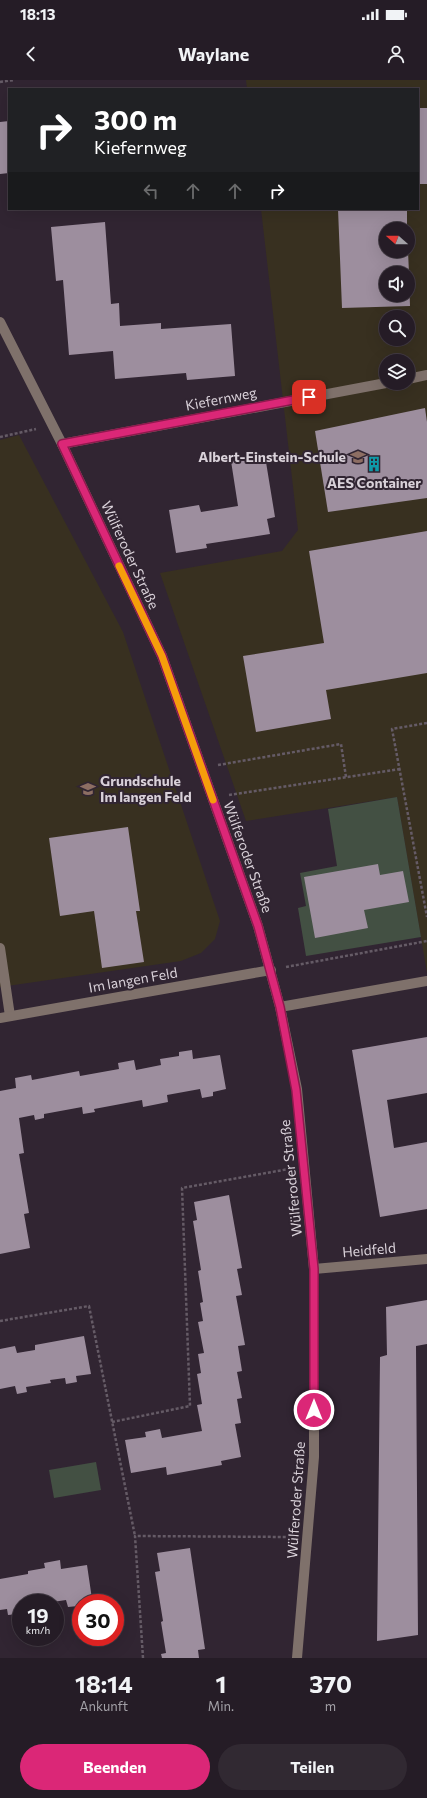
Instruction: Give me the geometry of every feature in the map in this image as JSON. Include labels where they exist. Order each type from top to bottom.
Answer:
[{"type":"street","name":"Wülferoder Straße","points":[[0,322],[62,444],[162,656],[258,926],[280,1007],[296,1090],[314,1269],[314,1457],[297,1658]]},
{"type":"street","points":[[415,378],[427,375]]},
{"type":"street","name":"Kiefernweg","points":[[62,444],[379,384]]},
{"type":"street","points":[[0,948],[5,1017]]},
{"type":"street","name":"Im langen Feld","points":[[5,1017],[271,970]]},
{"type":"street","points":[[280,1007],[427,981]]},
{"type":"street","name":"Heidfeld","points":[[314,1269],[427,1259]]},
{"type":"path","points":[[0,82],[14,80]]},
{"type":"path","points":[[0,437],[51,425]]},
{"type":"path","points":[[427,723],[392,729],[427,917]]},
{"type":"path","points":[[202,768],[341,744],[346,777]]},
{"type":"path","points":[[212,798],[400,769]]},
{"type":"path","points":[[271,970],[427,941]]},
{"type":"path","points":[[112,1422],[190,1406],[182,1188],[304,1166]]},
{"type":"path","points":[[0,1321],[89,1306],[135,1536],[142,1658]]},
{"type":"path","points":[[135,1536],[308,1537]]},
{"type":"shaded area","name":"Albert-Einstein-Schule","points":[[246,80],[427,80],[427,973],[397,797],[246,821],[160,573],[282,551],[298,530],[261,210],[419,210],[419,88],[247,88]]},
{"type":"shaded area","name":"Grundschule Im langen Feld","points":[[19,435],[123,632],[220,921],[215,939],[201,953],[181,961],[0,987],[0,440]]},
{"type":"green space","points":[[397,797],[421,937],[306,956],[298,908],[306,906],[300,873],[337,866],[328,809]]},
{"type":"green space","points":[[96,1462],[101,1490],[54,1498],[49,1470]]},
{"type":"building","points":[[419,108],[427,108],[427,184],[419,184]]},
{"type":"building","points":[[8,121],[8,173],[0,174],[0,122]]},
{"type":"building","points":[[338,210],[407,210],[407,222],[379,222],[379,258],[408,258],[409,266],[379,266],[379,302],[410,302],[410,306],[342,308]]},
{"type":"building","points":[[105,222],[111,304],[119,303],[120,326],[161,323],[161,329],[231,324],[235,376],[187,380],[186,373],[115,379],[113,351],[69,355],[63,280],[56,281],[51,227]]},
{"type":"building","name":"AES Container","points":[[425,408],[427,422],[427,498],[328,512],[315,431]]},
{"type":"building","points":[[265,456],[275,517],[267,519],[270,534],[206,544],[207,548],[176,553],[169,510],[199,505],[201,512],[238,506],[231,461]]},
{"type":"building","points":[[427,531],[427,673],[326,690],[331,719],[256,732],[243,656],[324,643],[309,551]]},
{"type":"building","points":[[128,827],[140,911],[136,911],[144,962],[102,968],[94,911],[60,916],[49,838]]},
{"type":"building","points":[[378,864],[380,875],[403,871],[409,902],[364,910],[368,928],[315,938],[304,877]]},
{"type":"building","points":[[427,1037],[427,1093],[387,1100],[394,1148],[427,1142],[427,1209],[380,1217],[352,1050]]},
{"type":"building","points":[[192,1050],[193,1059],[220,1055],[226,1089],[213,1092],[213,1096],[202,1098],[200,1089],[167,1095],[168,1102],[143,1107],[142,1100],[94,1109],[95,1112],[83,1114],[82,1107],[44,1114],[44,1118],[35,1120],[34,1115],[19,1118],[24,1153],[19,1154],[29,1213],[24,1214],[30,1248],[0,1254],[0,1091],[16,1088],[15,1078],[31,1075],[32,1080],[79,1071],[80,1076],[119,1069],[118,1063],[134,1060],[136,1070],[161,1065],[160,1059],[179,1056],[179,1052]]},
{"type":"building","points":[[229,1195],[242,1268],[237,1269],[242,1295],[236,1296],[245,1345],[238,1346],[242,1371],[237,1372],[242,1398],[237,1399],[241,1423],[235,1424],[241,1457],[221,1461],[222,1465],[167,1475],[166,1467],[131,1473],[125,1440],[146,1437],[145,1432],[160,1429],[162,1438],[202,1431],[197,1405],[202,1404],[197,1374],[201,1373],[198,1354],[204,1353],[198,1322],[203,1321],[200,1303],[203,1302],[198,1271],[201,1270],[193,1221],[197,1220],[194,1202]]},
{"type":"building","points":[[427,1300],[427,1344],[416,1346],[418,1635],[377,1641],[380,1357],[387,1355],[386,1307]]},
{"type":"building","points":[[84,1336],[91,1374],[76,1376],[77,1382],[66,1384],[65,1378],[50,1380],[51,1383],[26,1387],[27,1392],[17,1394],[15,1386],[0,1389],[0,1349],[15,1346],[17,1353],[35,1350],[35,1345]]},
{"type":"building","points":[[190,1548],[205,1649],[198,1650],[199,1658],[162,1658],[161,1654],[166,1653],[161,1622],[163,1621],[155,1572],[160,1571],[157,1553]]},
{"type":"building","points":[[60,1560],[61,1569],[87,1565],[91,1594],[72,1594],[72,1607],[68,1607],[66,1600],[64,1600],[64,1594],[12,1594],[12,1615],[8,1615],[7,1609],[0,1610],[0,1579],[28,1574],[28,1571],[45,1568],[44,1563]]},
{"type":"slow traffic","points":[[119,566],[162,656],[213,800]]},
{"type":"place","name":"Albert-Einstein-Schule","points":[[358,457]]},
{"type":"place","name":"AES Container","points":[[374,464]]},
{"type":"place","name":"Grundschule Im langen Feld","points":[[88,789]]},
{"type":"route","points":[[309,397],[62,444],[162,656],[258,926],[271,970],[280,1007],[296,1090],[300,1120],[314,1269],[314,1410]]}]
